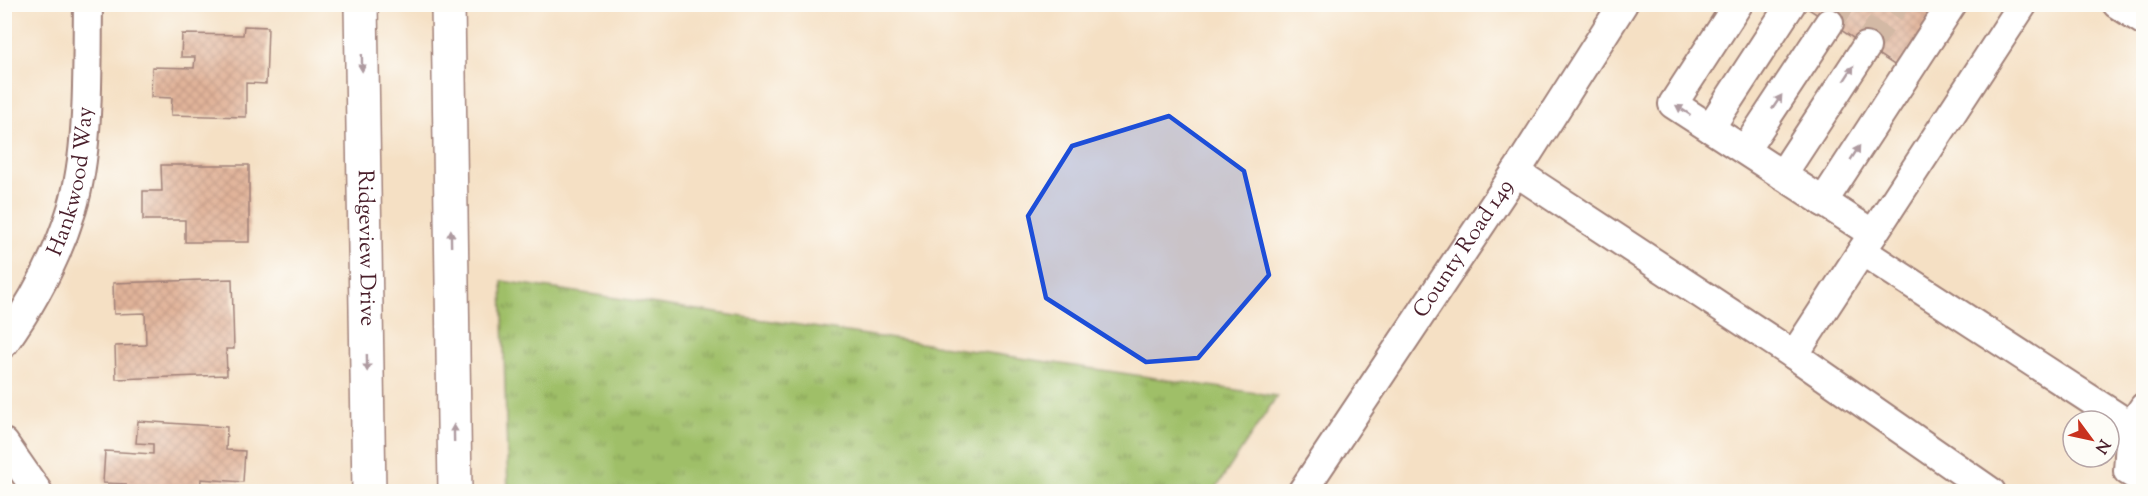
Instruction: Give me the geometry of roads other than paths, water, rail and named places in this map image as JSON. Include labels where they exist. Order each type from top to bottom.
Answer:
[{"type":"main road","name":"Ridgeview Drive","points":[[361,4],[369,492]]},
{"type":"main road","points":[[448,4],[455,492]]},
{"type":"street","name":"Hankwood Way","points":[[4,343],[28,311],[53,262],[72,207],[82,156],[88,4]]},
{"type":"street","name":"County Road 149","points":[[1302,492],[1516,172],[1623,4]]},
{"type":"street","points":[[1738,4],[1673,104],[1823,202],[1867,243],[2137,417],[2128,471],[2144,481]]},
{"type":"street","points":[[1710,128],[1791,4]]},
{"type":"street","points":[[1823,202],[1952,4]]},
{"type":"street","points":[[1794,355],[2023,4]]},
{"type":"street","points":[[2117,4],[2144,21]]},
{"type":"street","points":[[1745,150],[1829,23]]},
{"type":"street","points":[[1782,175],[1866,47]]},
{"type":"street","points":[[1516,172],[1794,355],[1991,492]]},
{"type":"street","points":[[4,443],[38,492]]},
{"type":"tunnel","points":[[1829,23],[1841,4]]},
{"type":"tunnel","points":[[1866,47],[1895,4]]}]
